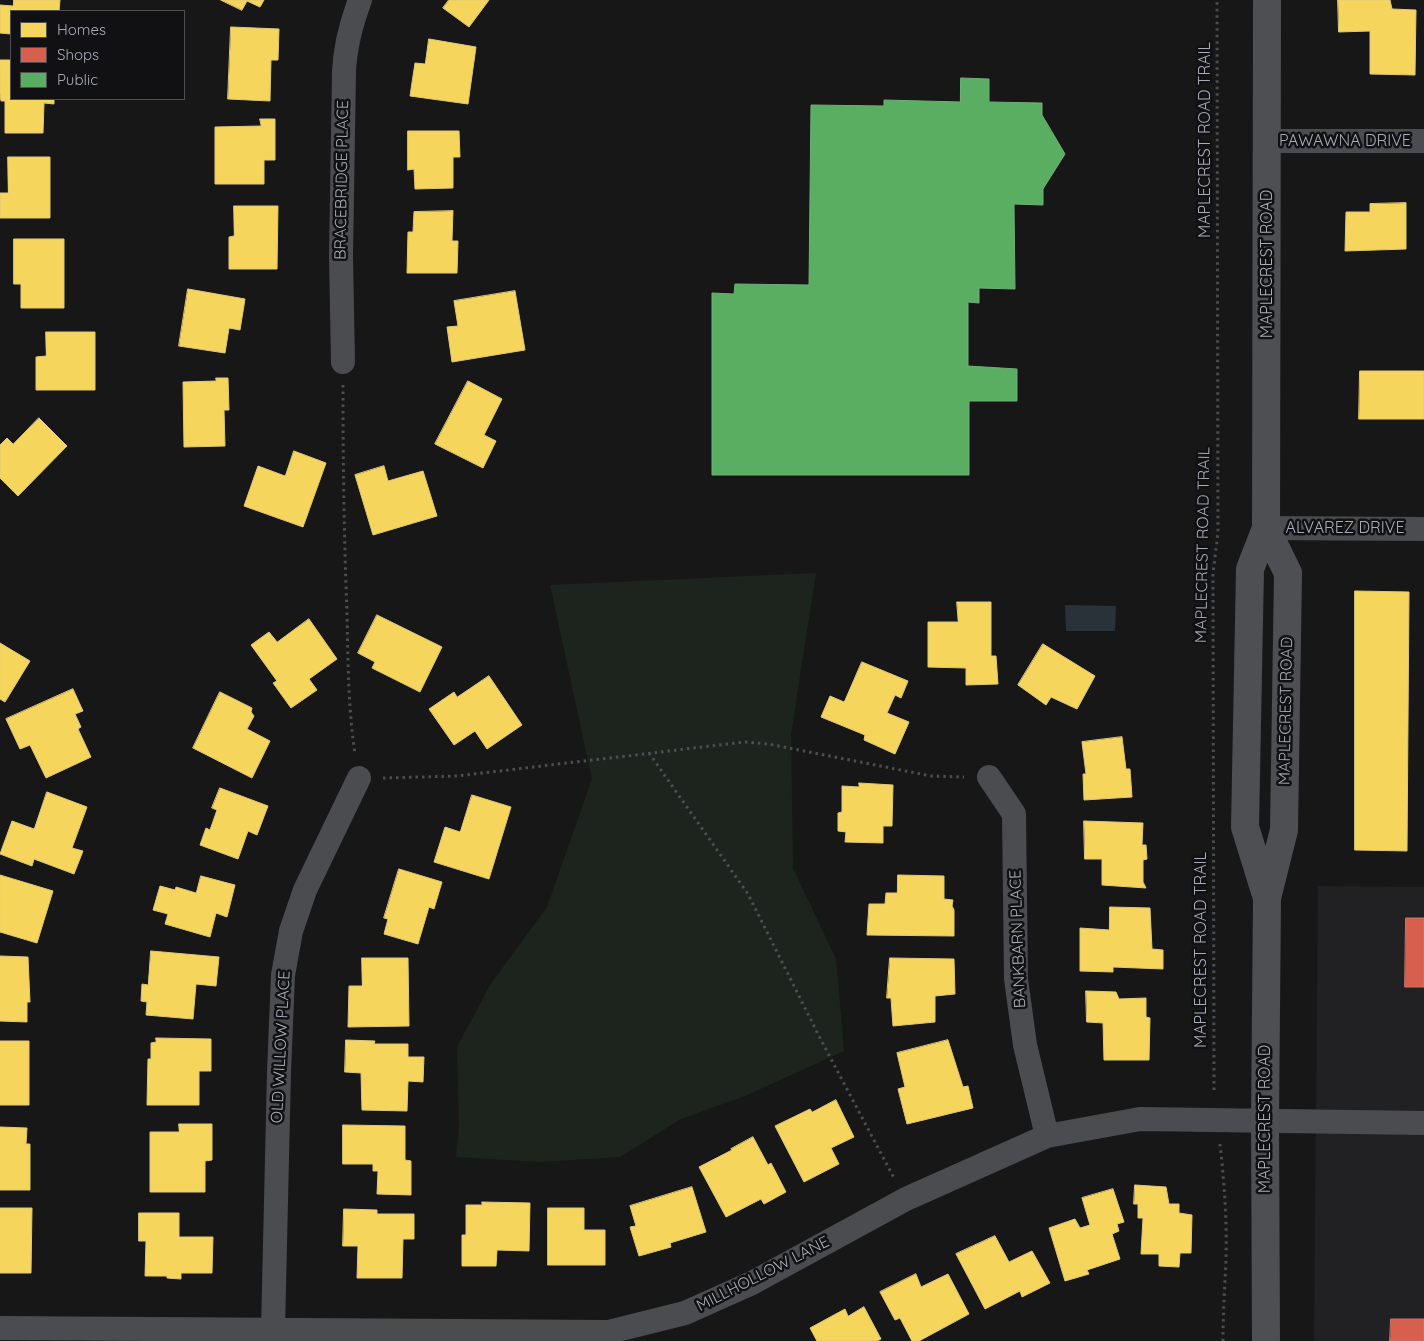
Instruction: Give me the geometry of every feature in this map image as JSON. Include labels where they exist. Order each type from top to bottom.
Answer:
[{"type":"main road","name":"MAPLECREST ROAD","points":[[1267,0],[1266,528],[1250,569],[1245,827],[1267,898]]},
{"type":"main road","name":"MAPLECREST ROAD","points":[[1266,528],[1288,573],[1284,830],[1267,898],[1266,1341]]},
{"type":"street","name":"BRACEBRIDGE PLACE","points":[[343,362],[341,256],[345,50],[350,27],[360,0]]},
{"type":"street","name":"PAWAWNA DRIVE","points":[[1267,141],[1424,141]]},
{"type":"street","name":"ALVAREZ DRIVE","points":[[1266,528],[1424,529]]},
{"type":"street","name":"BANKBARN PLACE","points":[[990,777],[1014,814],[1016,979],[1025,1044],[1047,1136]]},
{"type":"street","name":"OLD WILLOW PLACE","points":[[273,1330],[279,1057],[283,975],[291,931],[305,890],[359,778]]},
{"type":"street","name":"MILLHOLLOW LANE","points":[[0,1328],[609,1332],[685,1314],[752,1283],[906,1199],[1047,1136],[1140,1119],[1424,1123]]},
{"type":"path","name":"MAPLECREST ROAD TRAIL","points":[[1214,1090],[1213,573],[1218,534],[1217,0]]},
{"type":"path","points":[[343,362],[345,557],[349,685],[352,728],[359,778],[457,776],[745,742],[768,744],[931,776],[990,777]]},
{"type":"path","points":[[649,753],[748,894],[821,1040],[906,1199]]},
{"type":"path","points":[[1217,1121],[1224,1184],[1225,1279],[1222,1303],[1223,1341]]},
{"type":"shaded area","points":[[816,573],[791,734],[793,868],[836,959],[844,1051],[745,1096],[681,1119],[620,1157],[540,1162],[456,1157],[459,1126],[457,1047],[490,985],[547,907],[592,779],[550,585]]},
{"type":"shaded area","points":[[1065,605],[1116,606],[1115,631],[1066,631]]},
{"type":"shaded area","points":[[1318,886],[1424,887],[1424,1341],[1314,1341]]},
{"type":"building: Homes","points":[[14,0],[60,0],[59,10],[10,10],[10,34],[0,33],[0,5],[13,6]]},
{"type":"building: Homes","points":[[221,0],[264,0],[260,7],[247,1],[242,10]]},
{"type":"building: Homes","points":[[449,0],[489,0],[469,27],[443,8]]},
{"type":"building: Homes","points":[[1338,0],[1390,0],[1392,9],[1416,10],[1415,75],[1370,74],[1370,31],[1339,32]]},
{"type":"building: Homes","points":[[231,27],[279,29],[278,60],[271,60],[270,101],[228,99]]},
{"type":"building: Homes","points":[[429,39],[476,47],[468,104],[410,96],[415,63],[425,64]]},
{"type":"building: Homes","points":[[0,60],[10,60],[10,100],[54,100],[54,104],[44,103],[43,133],[5,133],[5,101],[1,101]]},
{"type":"building: Homes","points":[[260,119],[275,119],[275,160],[264,160],[264,184],[215,184],[215,127],[261,126]]},
{"type":"building: Homes","points":[[408,131],[459,131],[460,157],[453,157],[453,188],[415,189],[414,169],[408,170]]},
{"type":"building: Homes","points":[[8,157],[50,157],[50,218],[0,218],[0,193],[8,193]]},
{"type":"building: Homes","points":[[1406,203],[1406,249],[1345,251],[1346,212],[1370,212],[1370,204]]},
{"type":"building: Homes","points":[[234,206],[278,206],[277,269],[229,269],[229,237],[234,236]]},
{"type":"building: Homes","points":[[453,211],[452,241],[458,241],[457,273],[407,273],[408,232],[413,232],[414,212]]},
{"type":"building: Homes","points":[[14,239],[64,239],[64,308],[21,308],[21,284],[14,284]]},
{"type":"building: Homes","points":[[188,289],[245,299],[240,330],[229,328],[225,353],[179,346]]},
{"type":"building: Homes","points":[[515,291],[525,350],[452,362],[447,327],[458,326],[454,301]]},
{"type":"building: Homes","points":[[46,332],[95,332],[95,390],[36,390],[36,357],[46,356]]},
{"type":"building: Homes","points":[[1360,371],[1424,371],[1424,419],[1359,419]]},
{"type":"building: Homes","points":[[216,378],[228,378],[229,410],[224,410],[225,446],[184,447],[183,382],[216,381]]},
{"type":"building: Homes","points":[[468,381],[502,399],[484,435],[496,441],[483,468],[435,444]]},
{"type":"building: Homes","points":[[39,418],[67,446],[18,496],[0,478],[0,445],[7,438],[13,444]]},
{"type":"building: Homes","points":[[294,451],[326,463],[303,527],[244,506],[258,466],[285,476]]},
{"type":"building: Homes","points":[[384,466],[388,481],[423,471],[437,516],[373,535],[355,475]]},
{"type":"building: Homes","points":[[1355,591],[1409,592],[1407,851],[1355,850]]},
{"type":"building: Homes","points":[[957,602],[991,602],[991,656],[996,656],[998,684],[966,685],[966,668],[928,667],[928,622],[958,622]]},
{"type":"building: Homes","points":[[377,615],[442,647],[420,692],[372,668],[375,662],[358,653]]},
{"type":"building: Homes","points":[[309,619],[337,659],[309,679],[317,690],[291,708],[273,683],[277,681],[251,645],[269,632],[277,642]]},
{"type":"building: Homes","points":[[0,643],[30,661],[5,702],[0,699]]},
{"type":"building: Homes","points":[[1043,644],[1095,676],[1077,709],[1051,697],[1046,705],[1018,685]]},
{"type":"building: Homes","points":[[862,662],[908,681],[901,698],[895,695],[887,713],[909,722],[895,754],[864,740],[865,735],[821,717],[830,696],[844,702]]},
{"type":"building: Homes","points":[[489,676],[522,725],[487,749],[475,731],[454,745],[429,709],[454,692],[457,697]]},
{"type":"building: Homes","points":[[73,689],[83,711],[75,714],[81,727],[78,729],[91,757],[46,778],[30,745],[20,749],[6,719]]},
{"type":"building: Homes","points":[[220,692],[252,708],[251,712],[254,716],[247,729],[270,741],[252,778],[193,748]]},
{"type":"building: Homes","points":[[1122,737],[1126,769],[1130,769],[1132,797],[1084,800],[1083,774],[1086,774],[1082,742]]},
{"type":"building: Homes","points":[[859,783],[893,785],[892,826],[883,826],[883,843],[845,842],[846,832],[838,831],[838,813],[842,812],[842,786],[859,787]]},
{"type":"building: Homes","points":[[220,788],[268,806],[257,835],[248,831],[238,859],[200,845],[206,828],[210,830],[217,810],[212,808]]},
{"type":"building: Homes","points":[[47,792],[87,807],[72,848],[83,851],[74,874],[34,859],[32,866],[0,854],[12,821],[34,829]]},
{"type":"building: Homes","points":[[472,795],[511,807],[489,879],[434,862],[445,827],[460,832]]},
{"type":"building: Homes","points":[[1084,821],[1143,823],[1142,845],[1146,845],[1147,859],[1143,860],[1143,882],[1146,888],[1102,885],[1102,859],[1085,859]]},
{"type":"building: Homes","points":[[399,869],[442,882],[434,909],[429,907],[418,944],[384,934],[388,919],[384,918]]},
{"type":"building: Homes","points":[[0,875],[53,891],[37,943],[0,932]]},
{"type":"building: Homes","points":[[898,875],[944,876],[944,899],[953,900],[954,936],[867,935],[869,904],[885,904],[886,893],[897,893]]},
{"type":"building: Homes","points":[[201,876],[235,885],[227,917],[216,913],[210,937],[165,924],[168,914],[153,910],[160,886],[175,890],[176,887],[196,893]]},
{"type":"building: Homes","points":[[1110,907],[1150,908],[1152,949],[1163,950],[1163,969],[1113,967],[1113,972],[1080,971],[1080,928],[1109,930]]},
{"type":"building: Homes","points":[[151,951],[219,957],[216,986],[196,984],[193,1019],[146,1015],[147,1002],[141,1001],[142,984],[148,985]]},
{"type":"building: Homes","points":[[0,956],[28,957],[30,1002],[27,1002],[27,1022],[0,1021]]},
{"type":"building: Homes","points":[[362,958],[408,958],[409,1026],[348,1027],[349,986],[362,986]]},
{"type":"building: Homes","points":[[890,958],[954,959],[955,994],[935,996],[935,1022],[893,1026],[891,998],[887,998]]},
{"type":"building: Homes","points":[[1086,991],[1116,992],[1119,999],[1146,998],[1146,1017],[1150,1018],[1149,1060],[1104,1060],[1103,1023],[1087,1022]]},
{"type":"building: Homes","points":[[156,1038],[211,1039],[211,1071],[199,1071],[199,1105],[147,1105],[148,1059],[151,1059],[151,1043],[156,1042]]},
{"type":"building: Homes","points":[[346,1040],[375,1041],[374,1044],[408,1044],[408,1057],[424,1057],[423,1082],[408,1081],[407,1111],[362,1110],[361,1073],[345,1072]]},
{"type":"building: Homes","points":[[948,1040],[963,1087],[968,1086],[973,1108],[907,1124],[898,1089],[905,1087],[897,1053]]},
{"type":"building: Homes","points":[[0,1041],[29,1041],[29,1105],[0,1105]]},
{"type":"building: Homes","points":[[836,1100],[854,1137],[831,1148],[839,1164],[804,1182],[775,1126],[810,1109],[812,1112]]},
{"type":"building: Homes","points":[[179,1124],[212,1124],[212,1160],[205,1161],[205,1192],[150,1192],[150,1132],[179,1132]]},
{"type":"building: Homes","points":[[343,1125],[405,1126],[405,1160],[411,1161],[411,1195],[377,1194],[378,1171],[373,1171],[373,1164],[343,1164]]},
{"type":"building: Homes","points":[[0,1127],[27,1128],[26,1144],[30,1144],[30,1190],[0,1190]]},
{"type":"building: Homes","points":[[753,1137],[768,1165],[771,1163],[786,1192],[764,1204],[761,1199],[726,1217],[699,1167]]},
{"type":"building: Homes","points":[[1135,1185],[1166,1187],[1169,1204],[1179,1204],[1179,1213],[1192,1215],[1191,1253],[1180,1253],[1179,1267],[1159,1266],[1159,1254],[1141,1254],[1143,1218],[1138,1218],[1138,1204],[1134,1204]]},
{"type":"building: Homes","points":[[692,1187],[706,1232],[670,1243],[671,1247],[639,1256],[630,1227],[636,1226],[630,1206]]},
{"type":"building: Homes","points":[[1113,1189],[1124,1222],[1117,1224],[1119,1231],[1112,1234],[1120,1259],[1087,1270],[1089,1274],[1065,1281],[1049,1228],[1075,1219],[1080,1228],[1090,1225],[1082,1198]]},
{"type":"building: Homes","points":[[482,1202],[530,1203],[529,1251],[497,1250],[496,1266],[462,1266],[462,1235],[466,1235],[466,1205],[482,1205]]},
{"type":"building: Homes","points":[[0,1208],[32,1208],[31,1273],[0,1273]]},
{"type":"building: Homes","points":[[548,1208],[584,1208],[584,1230],[605,1230],[605,1265],[548,1265]]},
{"type":"building: Homes","points":[[344,1209],[377,1210],[377,1214],[414,1214],[414,1239],[403,1239],[402,1278],[357,1278],[358,1246],[343,1246]]},
{"type":"building: Homes","points":[[139,1213],[179,1213],[179,1237],[213,1237],[212,1273],[181,1273],[181,1279],[167,1278],[167,1276],[145,1276],[146,1241],[139,1241]]},
{"type":"building: Homes","points":[[995,1236],[1009,1262],[1032,1251],[1050,1283],[1022,1297],[1020,1291],[985,1309],[956,1254]]},
{"type":"building: Homes","points":[[916,1274],[921,1287],[948,1274],[969,1314],[919,1341],[912,1341],[900,1318],[895,1320],[880,1292]]},
{"type":"building: Homes","points":[[864,1307],[881,1339],[877,1341],[817,1341],[810,1328],[845,1309],[848,1316]]},
{"type":"building: Shops","points":[[1406,918],[1424,918],[1424,987],[1405,987]]},
{"type":"building: Shops","points":[[1391,1319],[1424,1319],[1424,1341],[1390,1341]]},
{"type":"building: Public","points":[[961,78],[989,79],[989,102],[1042,103],[1042,115],[1065,154],[1043,189],[1043,205],[1014,204],[1015,289],[979,288],[979,303],[968,302],[968,366],[1017,369],[1017,401],[969,401],[969,475],[712,475],[712,293],[734,294],[735,284],[809,285],[811,105],[884,106],[884,100],[960,102]]}]
